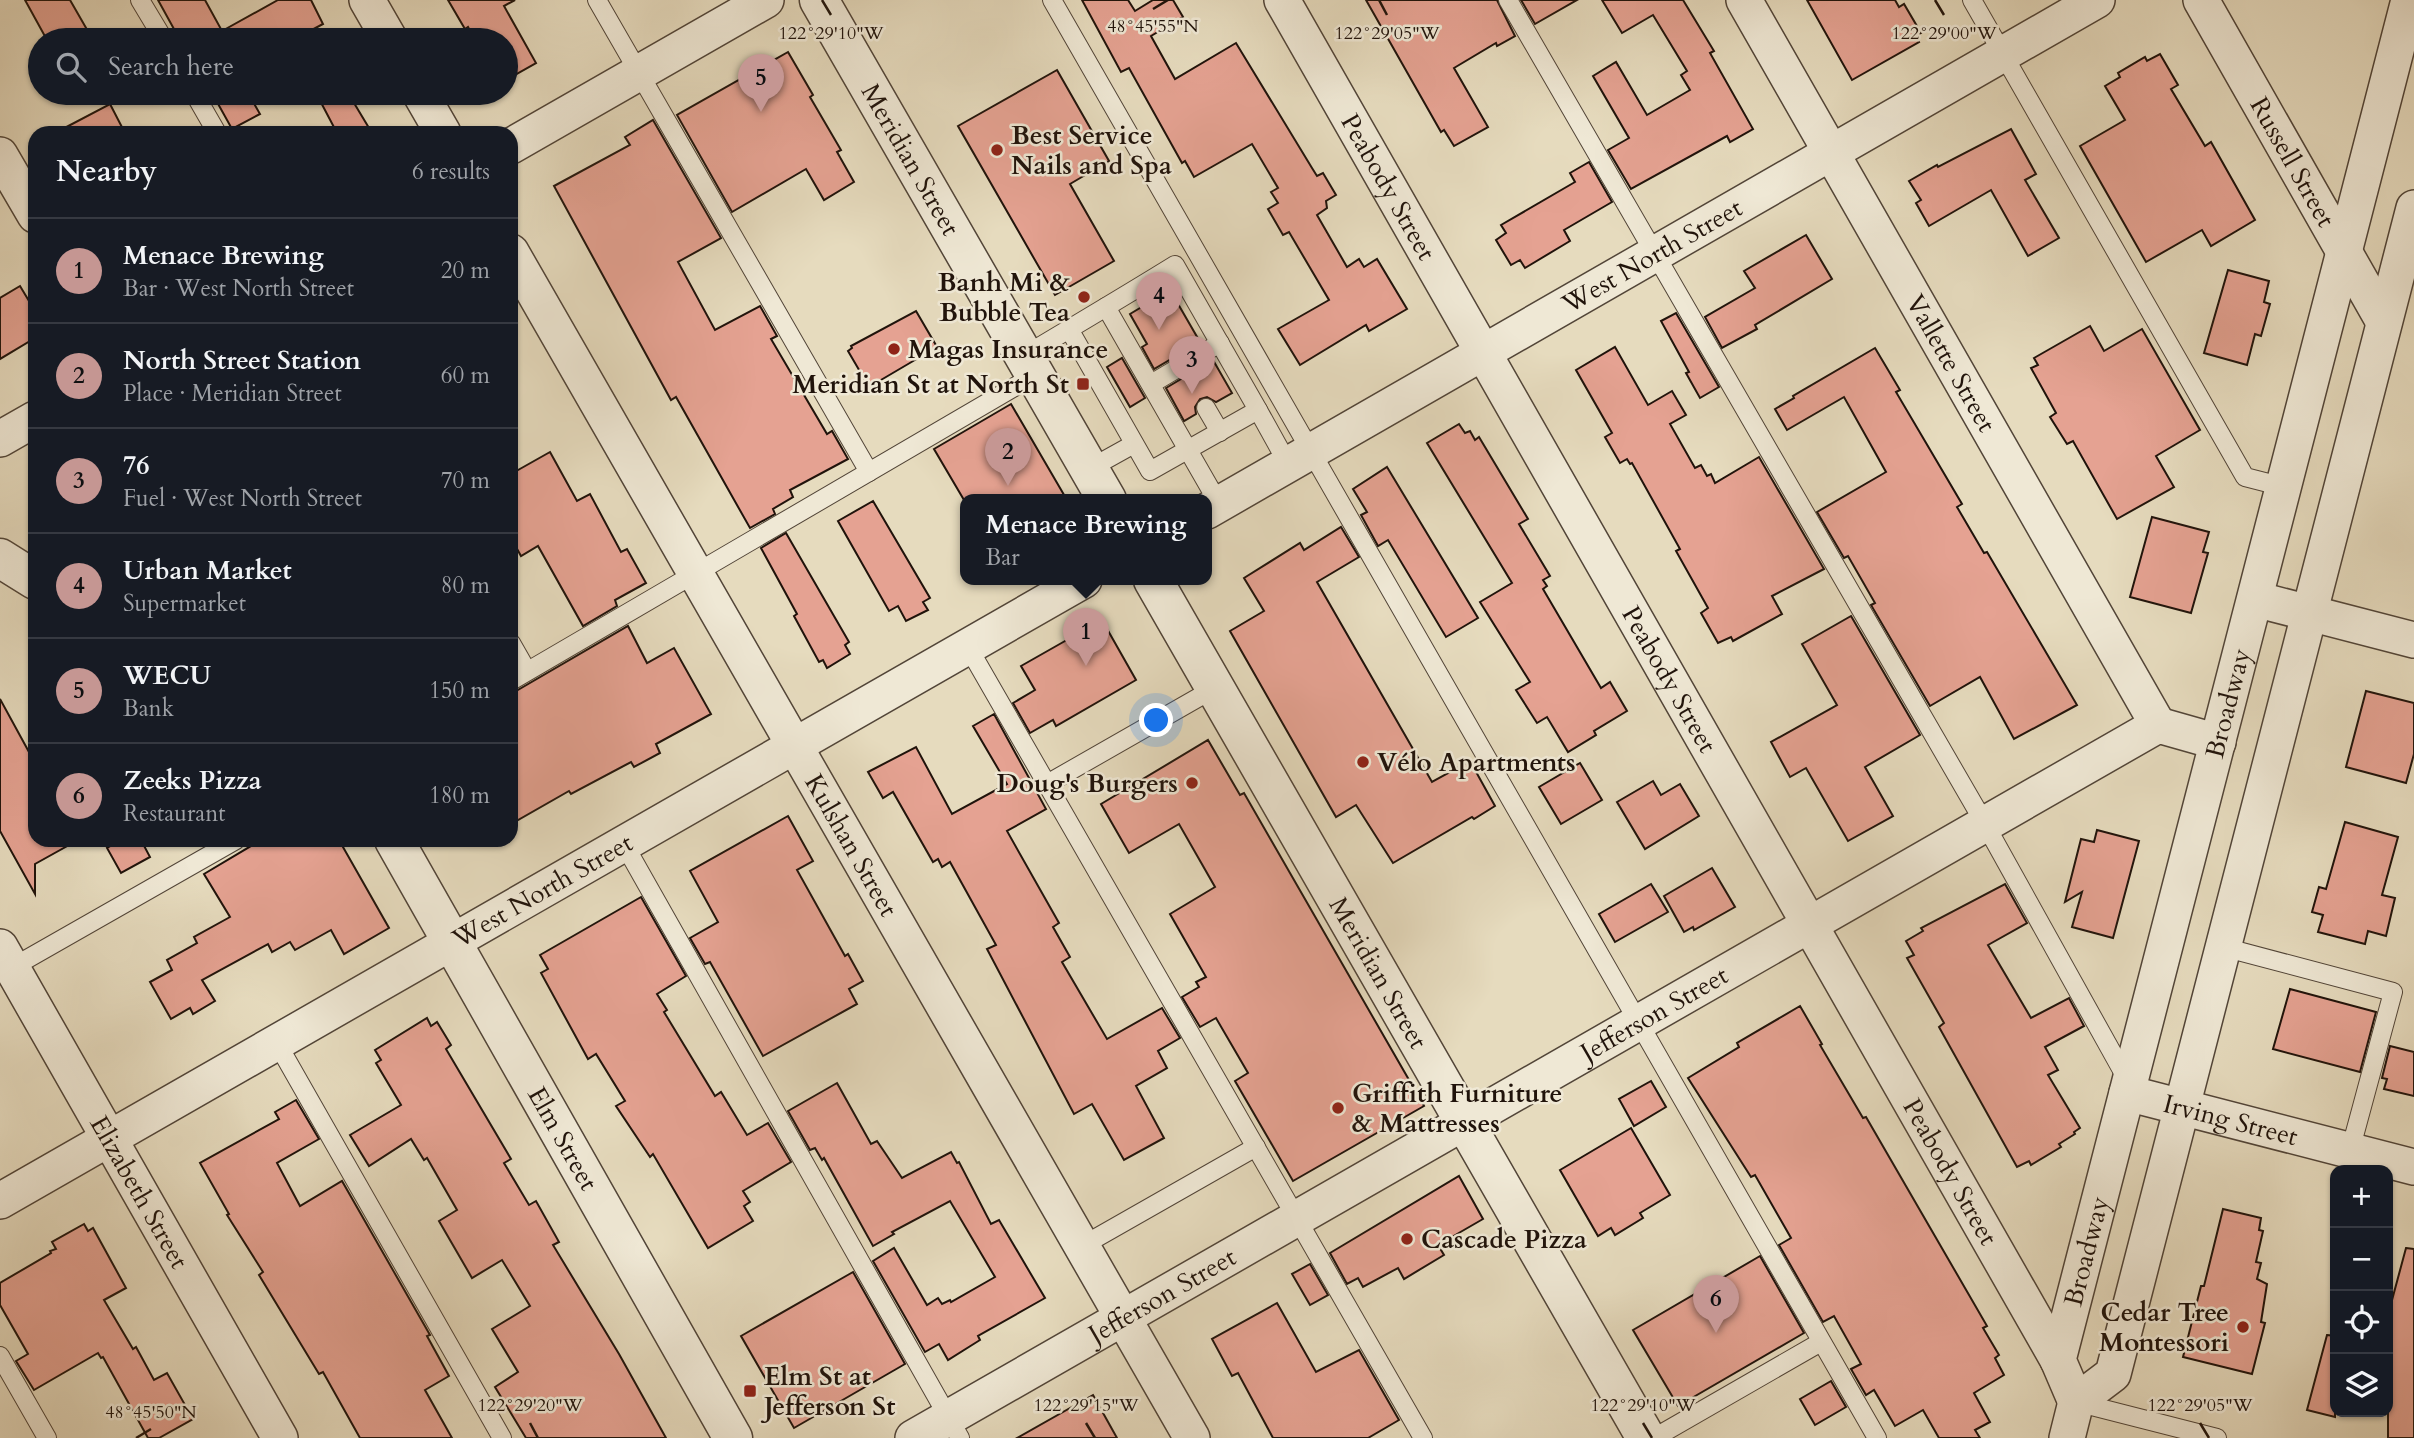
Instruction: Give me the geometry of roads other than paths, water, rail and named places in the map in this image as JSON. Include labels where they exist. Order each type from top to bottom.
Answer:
[{"type":"street","points":[[367,0],[383,28]]},
{"type":"street","points":[[518,142],[766,0]]},
{"type":"street","name":"Meridian Street","points":[[819,0],[1098,484]]},
{"type":"street","name":"Peabody Street","points":[[1282,0],[2058,1360]]},
{"type":"street","name":"Vallette Street","points":[[1744,0],[2158,725]]},
{"type":"street","name":"West North Street","points":[[1213,507],[2097,0]]},
{"type":"street","name":"Russell Street","points":[[2201,0],[2384,322]]},
{"type":"street","name":"Broadway","points":[[2058,1360],[2345,251],[2400,93],[2409,0]]},
{"type":"street","points":[[427,105],[439,126]]},
{"type":"street","points":[[0,155],[28,203]]},
{"type":"street","points":[[2076,1402],[2113,1374],[2414,208]]},
{"type":"street","name":"Kulshan Street","points":[[518,263],[1192,1438]]},
{"type":"street","points":[[0,439],[28,423]]},
{"type":"street","points":[[0,558],[28,576]]},
{"type":"street","name":"West North Street","points":[[0,1201],[1075,585]]},
{"type":"street","name":"Meridian Street","points":[[1156,585],[1646,1438]]},
{"type":"street","points":[[2255,599],[2414,640]]},
{"type":"street","points":[[2158,725],[2218,742]]},
{"type":"street","name":"Jefferson Street","points":[[913,1438],[954,1428],[1123,1318],[2158,725]]},
{"type":"street","name":"Elm Street","points":[[398,847],[733,1438]]},
{"type":"street","name":"Elizabeth Street","points":[[4,963],[109,1139],[280,1438]]},
{"type":"street","name":"Irving Street","points":[[2128,1088],[2181,1107],[2414,1167]]},
{"type":"street","points":[[2058,1360],[2076,1402],[2067,1438]]},
{"type":"lane","points":[[140,0],[157,28]]},
{"type":"lane","points":[[597,0],[869,472]]},
{"type":"lane","points":[[1052,0],[1299,457],[1638,1023],[1877,1438]]},
{"type":"lane","points":[[1508,0],[1985,824],[2128,1088]]},
{"type":"lane","points":[[1972,0],[2245,477],[2284,486]]},
{"type":"lane","points":[[201,105],[213,126]]},
{"type":"lane","points":[[518,677],[869,472],[1030,366],[1069,329],[1175,265],[1258,410],[1299,457]]},
{"type":"lane","points":[[1107,307],[1188,449],[1207,494]]},
{"type":"lane","points":[[1069,329],[1150,471],[1258,410]]},
{"type":"lane","points":[[1151,384],[1183,370],[1220,344]]},
{"type":"lane","points":[[1206,408],[1220,432]]},
{"type":"lane","points":[[1098,484],[1134,444]]},
{"type":"lane","points":[[968,647],[1423,1438]]},
{"type":"lane","points":[[518,655],[527,671]]},
{"type":"lane","points":[[1047,784],[1215,688]]},
{"type":"lane","points":[[624,844],[954,1428]]},
{"type":"lane","points":[[4,963],[223,847]]},
{"type":"lane","points":[[2223,947],[2393,992],[2350,1151]]},
{"type":"lane","points":[[277,1043],[502,1438]]},
{"type":"lane","points":[[1082,1246],[1256,1147]]},
{"type":"lane","points":[[1654,1438],[1821,1342]]},
{"type":"lane","points":[[0,1356],[47,1438]]},
{"type":"lane","points":[[2076,1402],[2217,1438]]},
{"type":"place","name":"WECU","points":[[761,112]]},
{"type":"place","name":"Best Service Nails and Spa","points":[[997,150]]},
{"type":"place","name":"Banh Mi & Bubble Tea","points":[[1084,297]]},
{"type":"place","name":"Urban Market","points":[[1159,330]]},
{"type":"place","name":"Magas Insurance","points":[[894,349]]},
{"type":"place","name":"Meridian St at North St","points":[[1083,384]]},
{"type":"place","name":"76","points":[[1192,394]]},
{"type":"place","name":"North Street Station","points":[[1008,486]]},
{"type":"place","name":"Menace Brewing","points":[[1086,666]]},
{"type":"place","name":"Vélo Apartments","points":[[1363,762]]},
{"type":"place","name":"Doug's Burgers","points":[[1192,783]]},
{"type":"place","name":"Griffith Furniture & Mattresses","points":[[1338,1108]]},
{"type":"place","name":"Cascade Pizza","points":[[1407,1239]]},
{"type":"place","name":"Cedar Tree Montessori","points":[[2243,1327]]},
{"type":"place","name":"Zeeks Pizza","points":[[1716,1333]]},
{"type":"place","name":"Elm St at Jefferson St","points":[[750,1391]]}]
